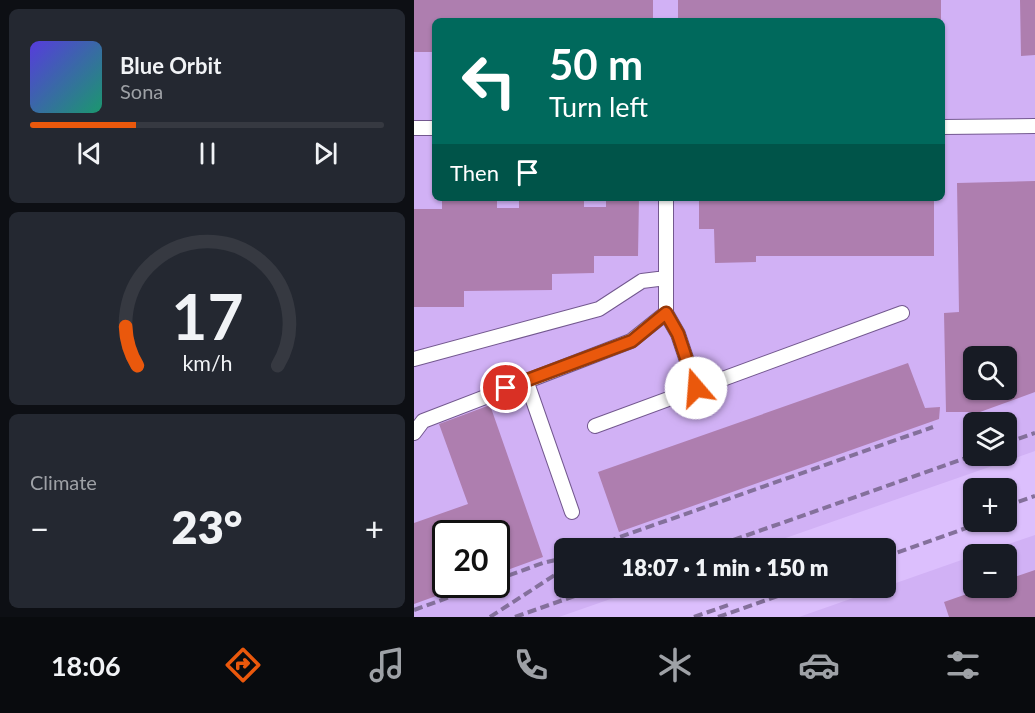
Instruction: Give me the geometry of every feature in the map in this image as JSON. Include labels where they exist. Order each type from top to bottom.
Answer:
[{"type":"street","points":[[945,127],[1035,126]]},
{"type":"street","points":[[414,129],[432,128]]},
{"type":"street","points":[[666,201],[666,313],[678,334],[696,388]]},
{"type":"street","points":[[414,359],[599,309],[642,281],[666,278]]},
{"type":"street","points":[[414,433],[423,421],[632,341],[666,313]]},
{"type":"street","points":[[595,426],[902,313]]},
{"type":"street","points":[[526,380],[572,512]]},
{"type":"shaded area","points":[[414,0],[1035,0],[1035,451],[1017,457],[1017,412],[963,412],[963,466],[992,466],[786,538],[554,538],[554,598],[613,598],[559,617],[414,617]]},
{"type":"shaded area","points":[[1035,535],[1035,617],[799,617],[853,598],[896,598],[896,583],[963,560],[963,598],[1017,598],[1017,544],[1009,544]]},
{"type":"building","points":[[414,0],[653,0],[653,18],[432,18],[432,52],[414,52]]},
{"type":"building","points":[[678,0],[941,0],[941,18],[678,18]]},
{"type":"building","points":[[1020,0],[1035,0],[1035,55],[1021,56]]},
{"type":"building","points":[[1035,181],[1035,392],[1017,399],[1017,346],[963,346],[963,400],[1013,400],[980,412],[946,412],[944,313],[959,312],[957,183]]},
{"type":"building","points":[[442,201],[497,201],[497,208],[519,208],[519,201],[584,201],[584,207],[606,207],[606,201],[639,201],[638,256],[594,256],[594,273],[552,274],[552,290],[464,291],[464,307],[414,307],[414,209],[442,209]]},
{"type":"building","points":[[699,201],[934,201],[934,256],[756,256],[756,262],[715,263],[714,229],[699,229]]},
{"type":"building","points":[[908,363],[925,408],[940,407],[939,419],[619,532],[598,472]]},
{"type":"building","points":[[490,405],[543,557],[510,569],[510,520],[432,520],[432,598],[414,604],[414,523],[468,504],[439,424]]},
{"type":"building","points":[[1035,570],[1035,617],[949,617],[944,602],[963,595],[963,598],[1017,598],[1017,576]]},
{"type":"railway","points":[[617,538],[933,427]]},
{"type":"railway","points":[[1017,439],[1035,433]]},
{"type":"railway","points":[[739,538],[963,459]]},
{"type":"railway","points":[[1017,502],[1035,496]]},
{"type":"railway","points":[[896,553],[963,529]]},
{"type":"railway","points":[[510,575],[554,560]]},
{"type":"railway","points":[[490,617],[554,575]]},
{"type":"railway","points":[[414,610],[447,598]]},
{"type":"railway","points":[[515,617],[569,598]]},
{"type":"railway","points":[[718,617],[772,598]]},
{"type":"railway","points":[[694,617],[728,605]]},
{"type":"route","points":[[506,388],[632,341],[666,313],[678,334],[696,388]]}]
